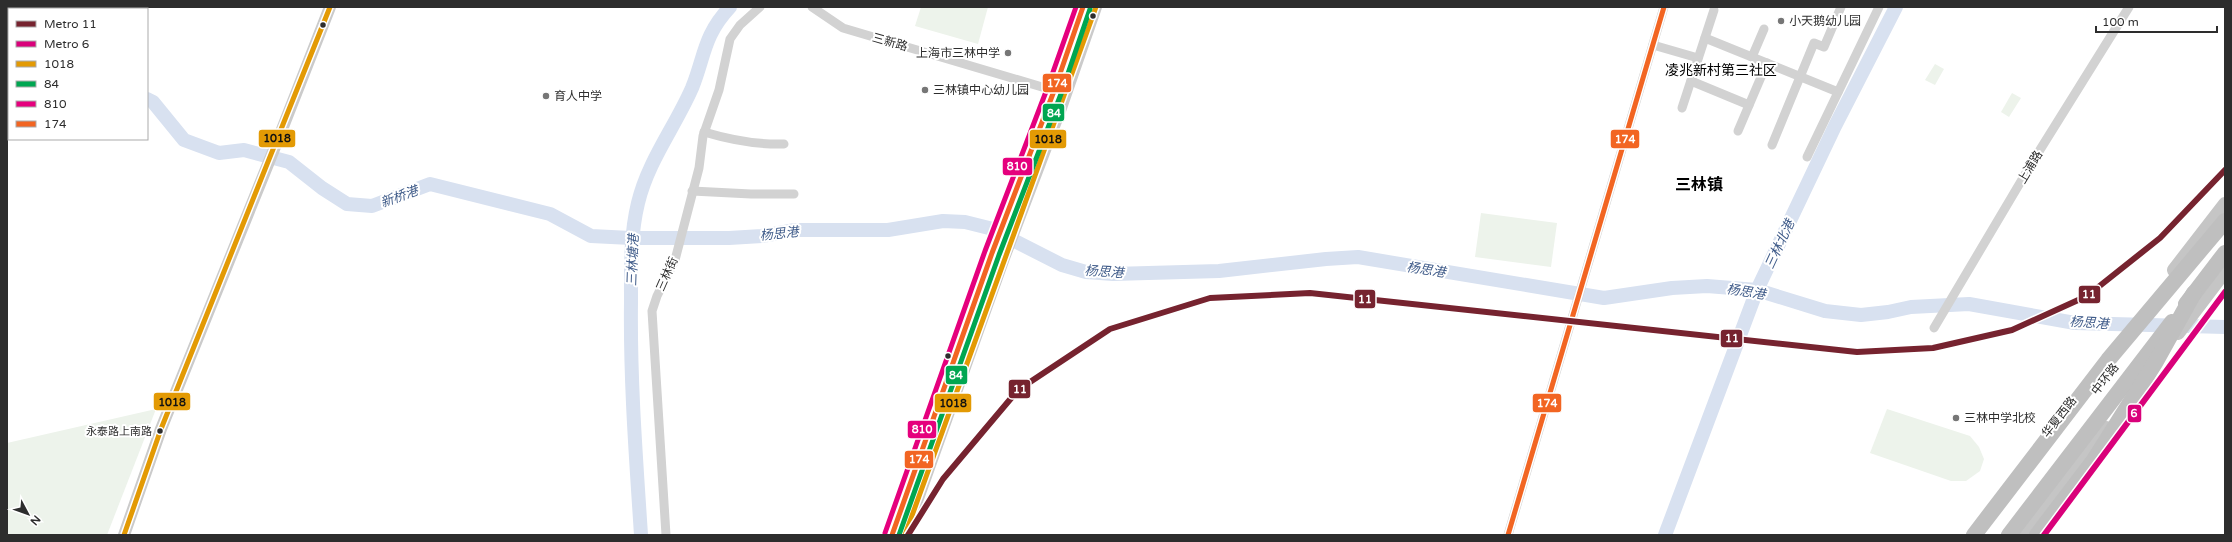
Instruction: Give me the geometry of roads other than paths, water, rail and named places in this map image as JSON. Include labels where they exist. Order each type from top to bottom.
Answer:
[{"type":"highway","points":[[1974,535],[2108,360],[2225,222]]},
{"type":"highway","name":"中环路","points":[[1986,535],[2225,222]]},
{"type":"highway","name":"中环路","points":[[2009,535],[2196,300],[2225,253]]},
{"type":"highway","points":[[2038,535],[2094,460],[2196,300]]},
{"type":"main road","points":[[124,535],[161,429],[264,176],[330,7]]},
{"type":"main road","points":[[905,535],[1017,224],[1060,92],[1083,7]]},
{"type":"main road","points":[[892,535],[1005,218],[1096,7]]},
{"type":"main road","name":"华夏西路","points":[[1966,535],[2146,308],[2225,204]]},
{"type":"main road","points":[[2026,535],[2170,344],[2196,300],[2225,271]]},
{"type":"main road","points":[[2038,535],[2137,400],[2146,376]]},
{"type":"street","name":"三林街","points":[[666,535],[652,310],[657,296],[675,260],[699,168],[704,132],[720,83],[730,39],[740,25],[760,7]]},
{"type":"street","name":"三新路","points":[[812,7],[843,28],[1060,92]]},
{"type":"street","points":[[1508,535],[1664,7]]},
{"type":"street","points":[[1772,145],[1814,43],[1824,47],[1841,7]]},
{"type":"street","points":[[1808,156],[1878,7]]},
{"type":"street","name":"上浦路","points":[[1934,328],[1951,297],[2129,7]]},
{"type":"street","points":[[1682,108],[1714,10]]},
{"type":"street","points":[[1752,57],[1764,29]]},
{"type":"street","points":[[1705,38],[1838,92]]},
{"type":"street","points":[[1653,45],[1698,58]]},
{"type":"street","points":[[1738,131],[1767,63]]},
{"type":"street","points":[[1691,81],[1749,105]]},
{"type":"street","points":[[704,132],[729,139],[757,144],[784,144]]},
{"type":"street","points":[[692,191],[751,194],[794,194]]},
{"type":"waterway","name":"三林塘港","points":[[641,535],[631,360],[631,265],[635,215],[642,188],[648,173],[692,88],[714,27],[730,7]]},
{"type":"waterway","name":"三林北港","points":[[1665,535],[1757,290],[1835,126],[1896,7]]},
{"type":"waterway","name":"杨思港","points":[[148,100],[153,102],[184,140],[219,153],[244,150],[289,162],[322,188],[347,204],[372,206],[430,184],[550,214],[591,236],[631,238],[729,238],[762,236],[795,230],[888,230],[943,221],[965,222],[989,228],[1062,265],[1086,272],[1113,274],[1219,271],[1326,259],[1358,257],[1604,298],[1672,288],[1707,286],[1757,290],[1825,311],[1861,315],[1888,312],[1911,307],[1969,304],[2075,323],[2225,327]]},
{"type":"metro line","name":"11","points":[[908,535],[943,479],[1018,390],[1110,329],[1210,298],[1310,293],[1857,352],[1933,348],[2012,330],[2087,296],[2160,238],[2225,170]]},
{"type":"metro line","name":"6","points":[[2044,535],[2225,292]]},
{"type":"place","name":"小天鹅幼儿园","points":[[1781,21]]},
{"type":"place","name":"上海市三林中学","points":[[1008,53]]},
{"type":"place","name":"三林镇中心幼儿园","points":[[925,90]]},
{"type":"place","name":"育人中学","points":[[546,96]]},
{"type":"place","name":"三林中学北校","points":[[1956,418]]},
{"type":"place","name":"永泰路上南路","points":[[160,431]]},
{"type":"district","name":"凌兆新村第三社区","points":[[1721,70]]},
{"type":"district","name":"三林镇","points":[[1699,184]]},
{"type":"water label","name":"新桥港","points":[[399,196]]}]
